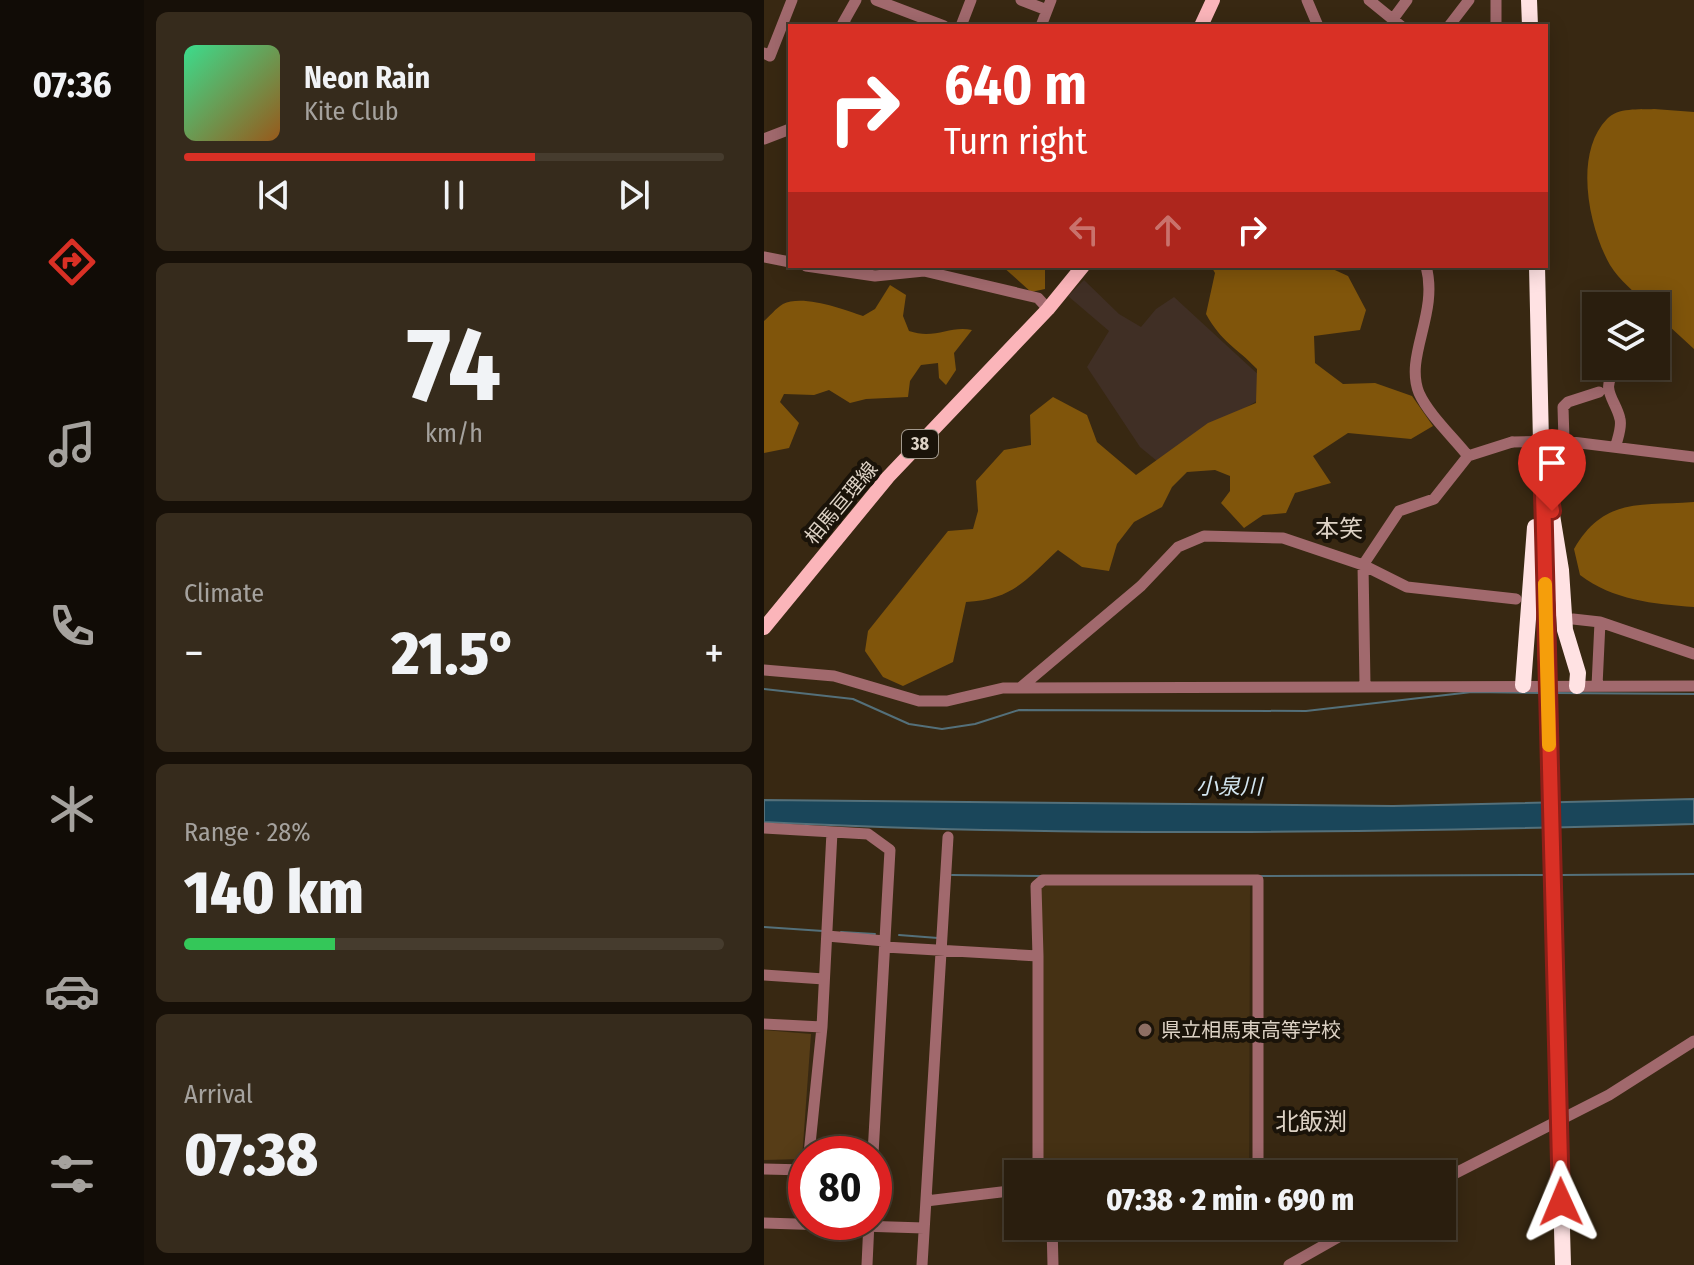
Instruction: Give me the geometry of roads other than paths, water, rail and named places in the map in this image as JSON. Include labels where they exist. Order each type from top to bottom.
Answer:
[{"type":"highway","points":[[1529,0],[1530,24]]},
{"type":"highway","points":[[1537,268],[1563,1265]]},
{"type":"highway","points":[[1523,685],[1542,452]]},
{"type":"highway","points":[[1542,452],[1561,570],[1565,630],[1578,673],[1577,686]]},
{"type":"main road","points":[[1202,24],[1213,0]]},
{"type":"main road","name":"相馬亘理線","points":[[764,628],[888,477],[1048,309],[1081,268]]},
{"type":"street","points":[[764,53],[770,56],[792,0]]},
{"type":"street","points":[[844,24],[856,0]]},
{"type":"street","points":[[876,0],[938,24]]},
{"type":"street","points":[[962,24],[971,0]]},
{"type":"street","points":[[1021,0],[1049,5],[1042,24]]},
{"type":"street","points":[[1307,0],[1317,24]]},
{"type":"street","points":[[1369,0],[1397,23],[1407,0]]},
{"type":"street","points":[[1451,24],[1469,0]]},
{"type":"street","points":[[1496,0],[1496,24]]},
{"type":"street","points":[[908,24],[911,14]]},
{"type":"street","points":[[764,139],[788,133]]},
{"type":"street","points":[[764,257],[788,262]]},
{"type":"street","points":[[820,268],[875,276],[924,271],[1038,298],[1048,309]]},
{"type":"street","points":[[1426,268],[1430,312],[1417,354],[1414,378],[1420,396],[1468,456]]},
{"type":"street","points":[[1609,380],[1608,388],[1620,419],[1616,445]]},
{"type":"street","points":[[1564,441],[1563,407],[1568,402],[1599,392]]},
{"type":"street","points":[[1365,685],[1363,565],[1399,511],[1434,499],[1468,456],[1512,442],[1564,441],[1694,457]]},
{"type":"street","points":[[1019,688],[1141,586],[1178,547],[1204,536],[1283,538],[1363,565],[1407,587],[1516,599]]},
{"type":"street","points":[[1573,619],[1600,622],[1694,654]]},
{"type":"street","points":[[1597,686],[1600,622]]},
{"type":"street","points":[[764,670],[834,676],[919,701],[947,701],[1019,688],[1694,686]]},
{"type":"street","points":[[764,828],[868,834],[890,850],[874,1136]]},
{"type":"street","points":[[811,1136],[822,1027],[832,832]]},
{"type":"street","points":[[922,1265],[948,837]]},
{"type":"street","points":[[1038,1160],[1036,886],[1043,880],[1258,880],[1258,1160]]},
{"type":"street","points":[[827,932],[942,951],[1038,956]]},
{"type":"street","points":[[764,975],[824,979]]},
{"type":"street","points":[[764,1024],[822,1027]]},
{"type":"street","points":[[1456,1173],[1609,1095],[1694,1041]]},
{"type":"street","points":[[764,1169],[788,1170]]},
{"type":"street","points":[[926,1201],[1004,1192]]},
{"type":"street","points":[[764,1223],[788,1223]]},
{"type":"street","points":[[892,1226],[924,1228]]},
{"type":"street","points":[[867,1265],[868,1240]]},
{"type":"street","points":[[1052,1240],[1053,1265]]},
{"type":"street","points":[[1289,1265],[1333,1240]]},
{"type":"water","points":[[1694,799],[1694,824],[1113,832],[764,822],[764,800],[1393,806]]},
{"type":"waterway","points":[[764,689],[853,699],[909,724],[942,729],[975,724],[1019,710],[1306,711],[1472,692],[1541,693]]},
{"type":"waterway","points":[[1555,693],[1694,694]]},
{"type":"waterway","points":[[1560,875],[1694,874]]},
{"type":"waterway","points":[[952,875],[1042,876]]},
{"type":"waterway","points":[[1260,876],[1546,875]]},
{"type":"waterway","points":[[764,927],[823,931]]},
{"type":"waterway","points":[[841,932],[875,934]]},
{"type":"waterway","points":[[899,935],[938,938]]},
{"type":"place","name":"県立相馬東高等学校","points":[[1145,1030]]},
{"type":"district","name":"本笑","points":[[1339,529]]},
{"type":"district","name":"北飯渕","points":[[1311,1122]]},
{"type":"water label","name":"小泉川","points":[[1229,786]]}]
